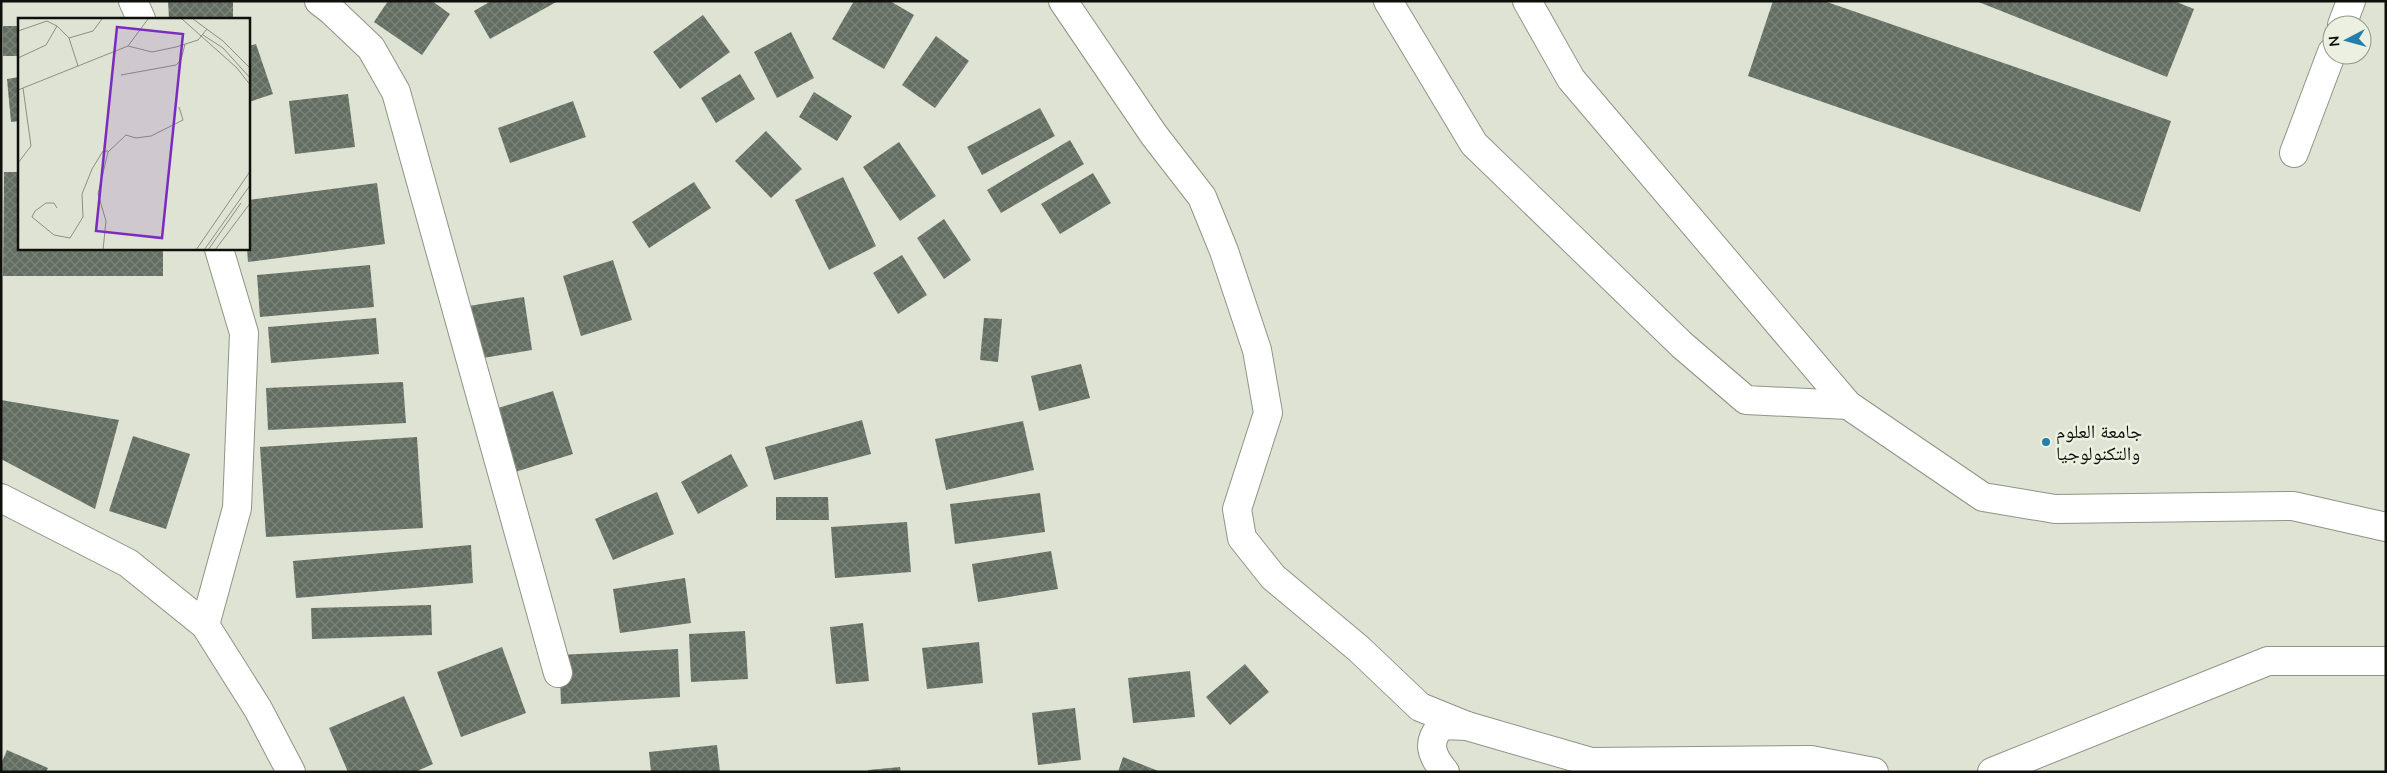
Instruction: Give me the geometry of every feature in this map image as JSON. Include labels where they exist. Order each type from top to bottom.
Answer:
[{"type":"street","points":[[133,1],[141,18]]},
{"type":"street","points":[[319,1],[371,48],[396,92],[558,672]]},
{"type":"street","points":[[1063,1],[1154,135],[1202,197],[1227,260],[1257,350],[1268,413],[1237,509],[1242,538],[1273,577],[1359,649],[1420,706],[1467,726],[1591,762],[1812,760],[1874,772]]},
{"type":"street","points":[[1388,1],[1474,144],[1682,346],[1746,400],[1848,405]]},
{"type":"street","points":[[1526,1],[1570,79],[1848,405],[1983,497],[2055,509],[2293,506],[2386,527]]},
{"type":"street","points":[[2346,15],[2351,1]]},
{"type":"street","points":[[2294,153],[2327,65]]},
{"type":"street","points":[[205,625],[237,508],[244,333],[219,250]]},
{"type":"street","points":[[1,498],[128,563],[205,625],[258,709],[290,772]]},
{"type":"street","points":[[1992,772],[2268,661],[2386,661]]},
{"type":"street","points":[[1445,772],[1432,753],[1433,734],[1442,725],[1467,726]]},
{"type":"building","points":[[168,1],[233,1],[233,18],[169,18]]},
{"type":"building","points":[[388,1],[432,1],[450,14],[422,55],[374,22]]},
{"type":"building","points":[[491,1],[558,1],[490,39],[474,11]]},
{"type":"building","points":[[854,1],[890,1],[914,15],[884,69],[832,39]]},
{"type":"building","points":[[1773,1],[1824,1],[2171,121],[2140,212],[1748,76]]},
{"type":"building","points":[[1976,1],[2174,1],[2194,9],[2167,77]]},
{"type":"building","points":[[703,15],[730,52],[680,89],[653,52]]},
{"type":"building","points":[[3,26],[18,26],[18,56],[3,56]]},
{"type":"building","points":[[791,32],[814,78],[777,98],[754,52]]},
{"type":"building","points":[[936,36],[969,61],[935,108],[902,85]]},
{"type":"building","points":[[256,44],[273,94],[250,102],[250,46]]},
{"type":"building","points":[[740,74],[755,99],[716,123],[701,98]]},
{"type":"building","points":[[18,77],[18,121],[11,122],[7,79]]},
{"type":"building","points":[[814,92],[852,116],[837,141],[799,117]]},
{"type":"building","points":[[348,94],[355,147],[295,154],[289,101]]},
{"type":"building","points":[[573,101],[586,137],[510,163],[498,128]]},
{"type":"building","points":[[1040,108],[1055,136],[982,175],[967,147]]},
{"type":"building","points":[[766,131],[802,169],[771,198],[735,161]]},
{"type":"building","points":[[1070,140],[1084,164],[1001,213],[987,190]]},
{"type":"building","points":[[899,142],[936,196],[900,221],[863,167]]},
{"type":"building","points":[[4,172],[18,172],[18,250],[163,250],[163,276],[3,276]]},
{"type":"building","points":[[1093,173],[1111,203],[1060,234],[1041,204]]},
{"type":"building","points":[[843,177],[876,246],[829,270],[795,200]]},
{"type":"building","points":[[694,182],[711,208],[649,248],[632,222]]},
{"type":"building","points":[[377,183],[385,244],[248,262],[247,250],[250,250],[250,200]]},
{"type":"building","points":[[944,219],[971,260],[944,279],[917,238]]},
{"type":"building","points":[[902,255],[927,295],[898,314],[873,273]]},
{"type":"building","points":[[613,260],[632,320],[581,336],[563,276]]},
{"type":"building","points":[[370,265],[374,307],[260,317],[257,275]]},
{"type":"building","points":[[524,297],[532,350],[477,359],[469,306]]},
{"type":"building","points":[[376,318],[379,354],[271,363],[268,327]]},
{"type":"building","points":[[984,318],[1002,319],[998,362],[980,360]]},
{"type":"building","points":[[1081,364],[1090,398],[1039,411],[1031,376]]},
{"type":"building","points":[[403,382],[406,423],[268,430],[266,388]]},
{"type":"building","points":[[553,391],[573,454],[515,472],[495,409]]},
{"type":"building","points":[[1,400],[119,420],[95,509],[1,459]]},
{"type":"building","points":[[862,420],[871,454],[774,480],[765,447]]},
{"type":"building","points":[[1023,421],[1034,470],[946,490],[935,439]]},
{"type":"building","points":[[133,436],[190,454],[166,529],[109,511]]},
{"type":"building","points":[[417,437],[423,528],[266,537],[260,447]]},
{"type":"building","points":[[731,454],[748,486],[698,514],[681,482]]},
{"type":"building","points":[[657,492],[674,534],[613,560],[595,519]]},
{"type":"building","points":[[1040,493],[1045,532],[955,544],[950,504]]},
{"type":"building","points":[[776,497],[828,497],[829,520],[776,520]]},
{"type":"building","points":[[907,522],[911,572],[835,578],[831,527]]},
{"type":"building","points":[[471,545],[473,583],[296,598],[293,561]]},
{"type":"building","points":[[1051,551],[1058,589],[978,602],[972,564]]},
{"type":"building","points":[[685,578],[691,623],[620,633],[613,589]]},
{"type":"building","points":[[431,605],[432,635],[312,639],[311,608]]},
{"type":"building","points":[[863,623],[869,681],[836,684],[830,627]]},
{"type":"building","points":[[745,631],[748,679],[691,682],[689,634]]},
{"type":"building","points":[[979,642],[983,683],[927,689],[922,648]]},
{"type":"building","points":[[502,647],[526,713],[461,737],[437,672]]},
{"type":"building","points":[[678,649],[680,697],[561,704],[559,655]]},
{"type":"building","points":[[1245,664],[1269,692],[1230,725],[1206,697]]},
{"type":"building","points":[[1190,671],[1195,717],[1133,723],[1128,678]]},
{"type":"building","points":[[404,696],[433,764],[415,772],[348,772],[329,728]]},
{"type":"building","points":[[1075,708],[1081,760],[1038,765],[1032,713]]},
{"type":"building","points":[[717,745],[720,772],[651,772],[649,752]]},
{"type":"building","points":[[7,750],[48,768],[46,772],[1,772],[1,764]]},
{"type":"building","points":[[1123,757],[1161,772],[1118,772]]},
{"type":"building","points":[[900,767],[901,772],[868,772],[868,770]]},
{"type":"place","name":"جامعة العلوم والتكنولوجيا","points":[[2046,442]]}]
